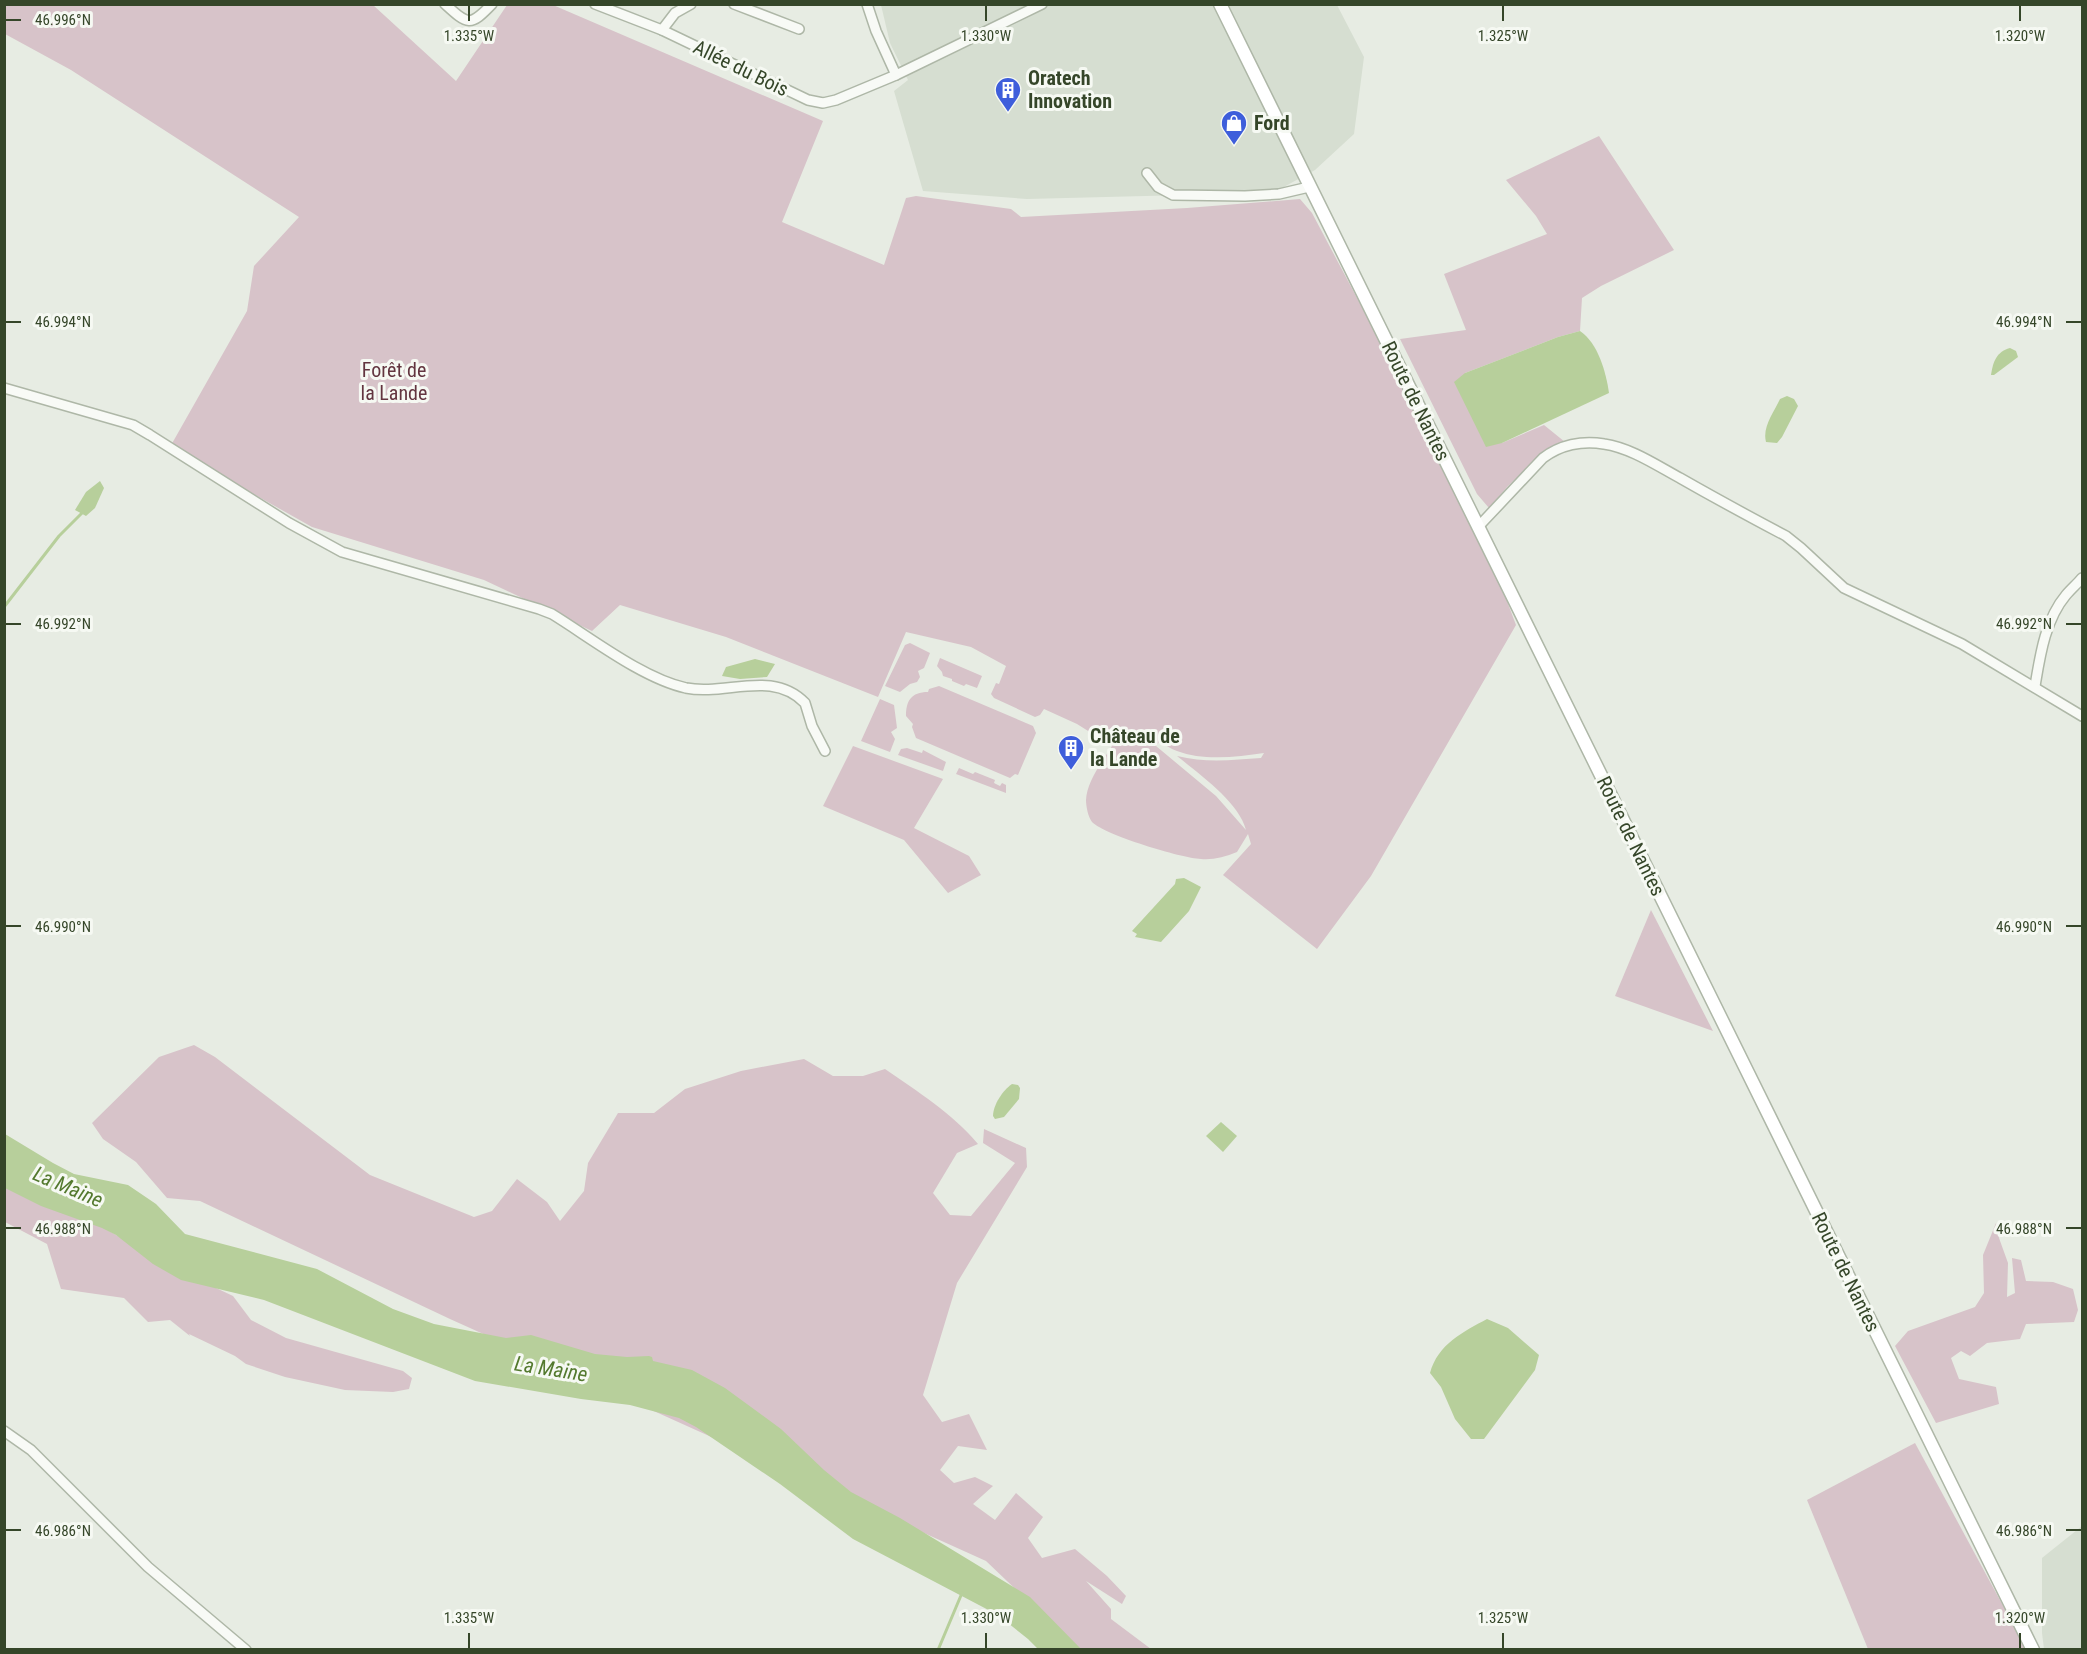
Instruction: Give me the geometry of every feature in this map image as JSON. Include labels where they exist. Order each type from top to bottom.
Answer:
[{"type":"main road","name":"Route de Nantes","points":[[1220,4],[2033,1650]]},
{"type":"main road","name":"Route de Nantes","points":[[1227,4],[1230,23]]},
{"type":"street","points":[[445,4],[457,16],[466,21],[472,21],[478,20],[492,4]]},
{"type":"street","name":"Allée du Bois","points":[[595,4],[662,30],[808,99],[823,103],[892,77],[1042,4]]},
{"type":"street","points":[[662,30],[675,13],[691,4]]},
{"type":"street","points":[[734,4],[799,29]]},
{"type":"street","points":[[867,4],[892,77]]},
{"type":"street","points":[[1147,173],[1158,187],[1173,195],[1279,194],[1309,187]]},
{"type":"street","points":[[4,388],[133,425],[289,524],[332,547],[361,559],[545,611],[640,669],[672,684],[704,690],[769,685],[787,690],[801,698],[807,705],[812,726],[825,751]]},
{"type":"street","points":[[1478,527],[1543,458],[1555,449],[1567,445],[1602,443],[1615,446],[1652,463],[1786,536],[1844,588],[1962,644],[2036,686],[2082,716]]},
{"type":"street","points":[[2036,686],[2049,624],[2064,596],[2079,586],[2082,578]]},
{"type":"street","points":[[4,1431],[31,1450],[148,1567],[246,1650]]},
{"type":"shaded area","points":[[881,5],[1337,5],[1364,57],[1354,134],[1315,170],[1280,189],[1185,195],[1027,199],[923,191],[894,91],[908,80],[890,43]]},
{"type":"shaded area","points":[[2082,1526],[2082,1649],[2044,1649],[2042,1558]]},
{"type":"green space","name":"Forêt de la Lande","points":[[4,5],[373,5],[456,81],[507,5],[553,5],[823,121],[782,222],[884,265],[906,198],[916,196],[1011,209],[1021,217],[1300,199],[1312,213],[1481,532],[1516,625],[1371,876],[1317,949],[1223,875],[1251,844],[1248,834],[1237,852],[1219,858],[1201,859],[1177,855],[1144,845],[1112,833],[1092,822],[1087,808],[1087,793],[1096,772],[1112,746],[1077,724],[1044,709],[1040,715],[1035,717],[994,698],[991,694],[996,683],[999,684],[1006,666],[971,647],[906,632],[878,697],[726,637],[620,605],[592,631],[484,580],[312,527],[170,447],[247,311],[254,266],[299,217],[71,70],[5,34]],"holes":[[[1160,741],[1175,750],[1198,756],[1231,757],[1264,753],[1261,758],[1230,760],[1198,760],[1177,756],[1227,799],[1242,820],[1246,830],[1216,796],[1156,746]]]},
{"type":"green space","points":[[1599,136],[1674,250],[1601,286],[1582,298],[1580,331],[1558,337],[1465,373],[1502,443],[1544,425],[1565,442],[1546,450],[1508,486],[1489,508],[1477,494],[1400,339],[1466,330],[1444,274],[1547,234],[1536,216],[1506,180]]},
{"type":"green space","points":[[910,643],[930,653],[924,668],[918,671],[920,677],[917,682],[910,684],[900,692],[885,686],[905,645]]},
{"type":"green space","points":[[940,658],[982,676],[977,688],[966,684],[964,686],[943,676],[937,666]]},
{"type":"green space","points":[[939,686],[1033,726],[1036,733],[1018,775],[1015,774],[1010,778],[916,738],[913,724],[906,716],[908,702],[917,694],[928,692],[929,689]]},
{"type":"green space","points":[[880,699],[894,705],[897,728],[891,732],[895,739],[890,752],[861,741]]},
{"type":"green space","points":[[853,746],[943,779],[914,828],[969,856],[981,875],[948,893],[904,840],[823,806]]},
{"type":"green space","points":[[907,748],[922,753],[923,750],[946,762],[943,771],[898,755],[901,749]]},
{"type":"green space","points":[[959,768],[995,780],[994,783],[1000,786],[1002,783],[1006,785],[1006,793],[956,774]]},
{"type":"green space","points":[[1651,910],[1713,1031],[1615,996]]},
{"type":"green space","points":[[194,1045],[215,1057],[370,1175],[474,1217],[492,1211],[517,1179],[547,1202],[560,1221],[584,1191],[588,1163],[618,1113],[654,1113],[685,1089],[741,1071],[804,1059],[833,1076],[863,1076],[885,1069],[934,1104],[968,1133],[978,1144],[957,1153],[933,1193],[950,1215],[971,1216],[1015,1163],[983,1143],[984,1129],[1026,1148],[1027,1167],[957,1283],[923,1395],[942,1422],[969,1414],[987,1450],[958,1446],[940,1470],[954,1483],[975,1477],[993,1486],[973,1504],[995,1520],[1016,1493],[1043,1517],[1028,1538],[1042,1558],[1075,1549],[1107,1576],[1126,1596],[1122,1604],[1086,1581],[1111,1609],[1111,1619],[1151,1649],[1078,1649],[986,1561],[450,1319],[200,1201],[167,1198],[136,1162],[103,1139],[92,1123],[159,1057]]},
{"type":"green space","points":[[4,1180],[91,1220],[161,1262],[233,1296],[251,1320],[286,1338],[403,1371],[412,1378],[409,1389],[393,1392],[345,1390],[285,1377],[246,1364],[235,1356],[189,1334],[190,1336],[170,1320],[148,1322],[124,1298],[61,1289],[47,1244],[5,1222]]},
{"type":"green space","points":[[1996,1223],[2008,1263],[2007,1297],[2015,1293],[2012,1258],[2021,1260],[2026,1281],[2053,1282],[2073,1289],[2078,1310],[2074,1322],[2026,1324],[2020,1339],[1987,1343],[1970,1356],[1961,1351],[1951,1358],[1959,1379],[1996,1387],[1999,1404],[1936,1423],[1895,1346],[1908,1331],[1975,1307],[1984,1293],[1983,1255]]},
{"type":"green space","points":[[1915,1443],[2025,1649],[1868,1649],[1807,1500]]},
{"type":"water","points":[[1580,331],[1596,350],[1606,376],[1609,393],[1502,443],[1486,447],[1454,382],[1465,373],[1558,337]]},
{"type":"water","points":[[2010,348],[2016,351],[2018,357],[1991,375],[1996,358],[2001,352]]},
{"type":"water","points":[[1787,396],[1794,399],[1798,406],[1777,443],[1766,442],[1765,436],[1769,420],[1780,399]]},
{"type":"water","points":[[100,481],[104,488],[95,508],[86,516],[75,510],[86,492]]},
{"type":"water","points":[[755,659],[775,664],[767,677],[740,679],[722,676],[726,667]]},
{"type":"water","points":[[1184,878],[1201,887],[1189,911],[1161,942],[1135,937],[1137,934],[1132,931],[1175,884],[1176,879]]},
{"type":"water","points":[[1012,1084],[1020,1088],[1019,1099],[1004,1117],[995,1119],[993,1112],[997,1103]]},
{"type":"water","points":[[1221,1122],[1237,1136],[1223,1152],[1206,1136]]},
{"type":"water","name":"La Maine","points":[[5,1134],[74,1174],[128,1185],[156,1204],[185,1234],[317,1269],[393,1309],[434,1324],[506,1338],[531,1335],[595,1354],[627,1357],[649,1356],[653,1361],[692,1370],[725,1388],[781,1429],[851,1492],[900,1518],[1030,1597],[1081,1649],[1038,1649],[998,1615],[853,1539],[780,1484],[679,1418],[630,1405],[475,1381],[264,1300],[181,1280],[153,1264],[116,1235],[41,1206],[5,1188]]},
{"type":"water","points":[[1487,1319],[1508,1328],[1539,1355],[1535,1370],[1484,1439],[1471,1439],[1455,1419],[1441,1387],[1430,1373],[1439,1354],[1452,1340]]},
{"type":"waterway","points":[[4,607],[59,536],[83,512]]},
{"type":"waterway","points":[[938,1650],[962,1593]]},
{"type":"place","name":"Oratech Innovation","points":[[1008,113]]},
{"type":"place","name":"Ford","points":[[1234,146]]},
{"type":"place","name":"Château de la Lande","points":[[1071,771]]}]
